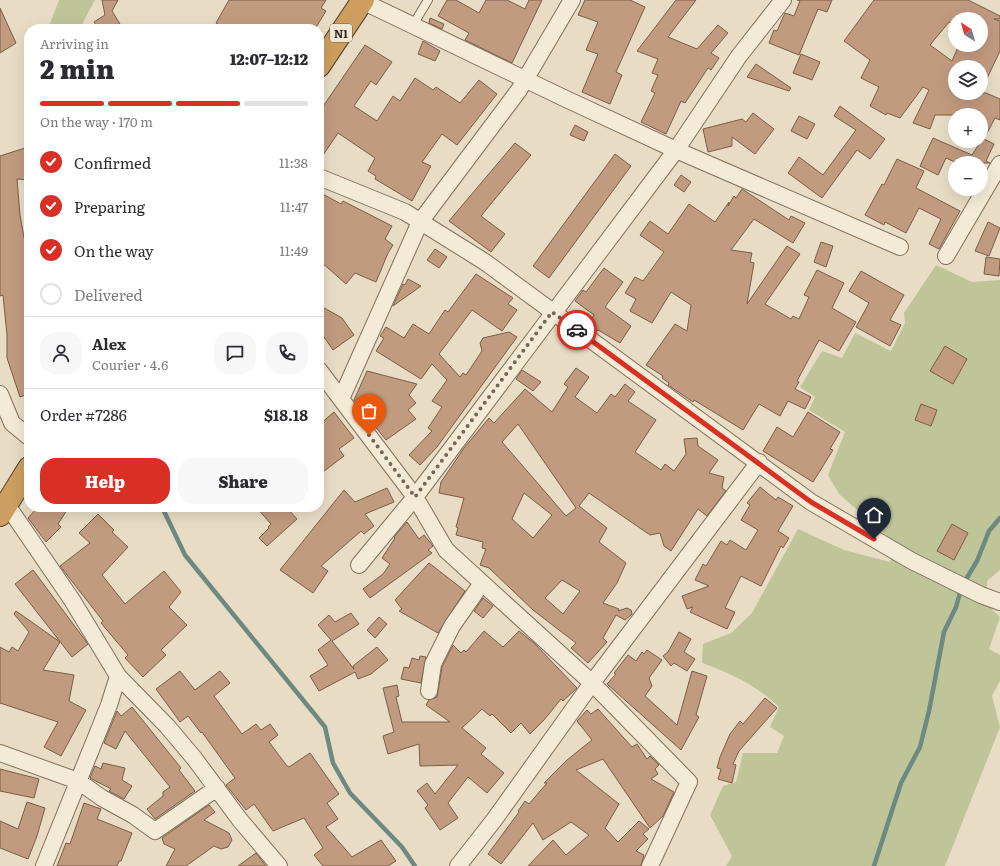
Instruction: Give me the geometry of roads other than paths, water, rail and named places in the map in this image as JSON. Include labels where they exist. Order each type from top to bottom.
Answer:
[{"type":"highway","name":"N1","points":[[324,58],[362,1]]},
{"type":"highway","points":[[3,510],[24,476]]},
{"type":"street","points":[[341,399],[420,222],[526,79],[572,0]]},
{"type":"street","points":[[359,565],[415,497],[552,312],[676,150],[739,56],[783,0]]},
{"type":"street","points":[[362,1],[676,150],[900,247]]},
{"type":"street","points":[[946,256],[1000,164]]},
{"type":"street","points":[[324,178],[405,212],[485,262],[811,502],[945,578],[1000,602]]},
{"type":"street","points":[[324,377],[415,497],[446,550],[592,683],[688,782],[650,866]]},
{"type":"street","points":[[0,394],[12,423],[24,432]]},
{"type":"street","points":[[458,866],[494,820],[592,683],[758,462]]},
{"type":"street","points":[[3,510],[72,600],[118,676],[166,726],[194,758],[240,820],[279,866]]},
{"type":"street","points":[[429,691],[433,664],[452,626],[482,583]]},
{"type":"street","points":[[44,866],[109,705],[118,676]]},
{"type":"street","points":[[0,753],[78,781],[102,798],[133,815],[155,831],[217,788]]},
{"type":"lane","points":[[413,25],[428,0]]},
{"type":"waterway","points":[[164,512],[185,555],[325,727],[333,763],[350,793],[402,847],[415,866]]},
{"type":"waterway","points":[[874,866],[901,783],[920,747],[929,711],[944,632],[956,607],[962,586],[977,561],[989,531],[1000,518]]}]
